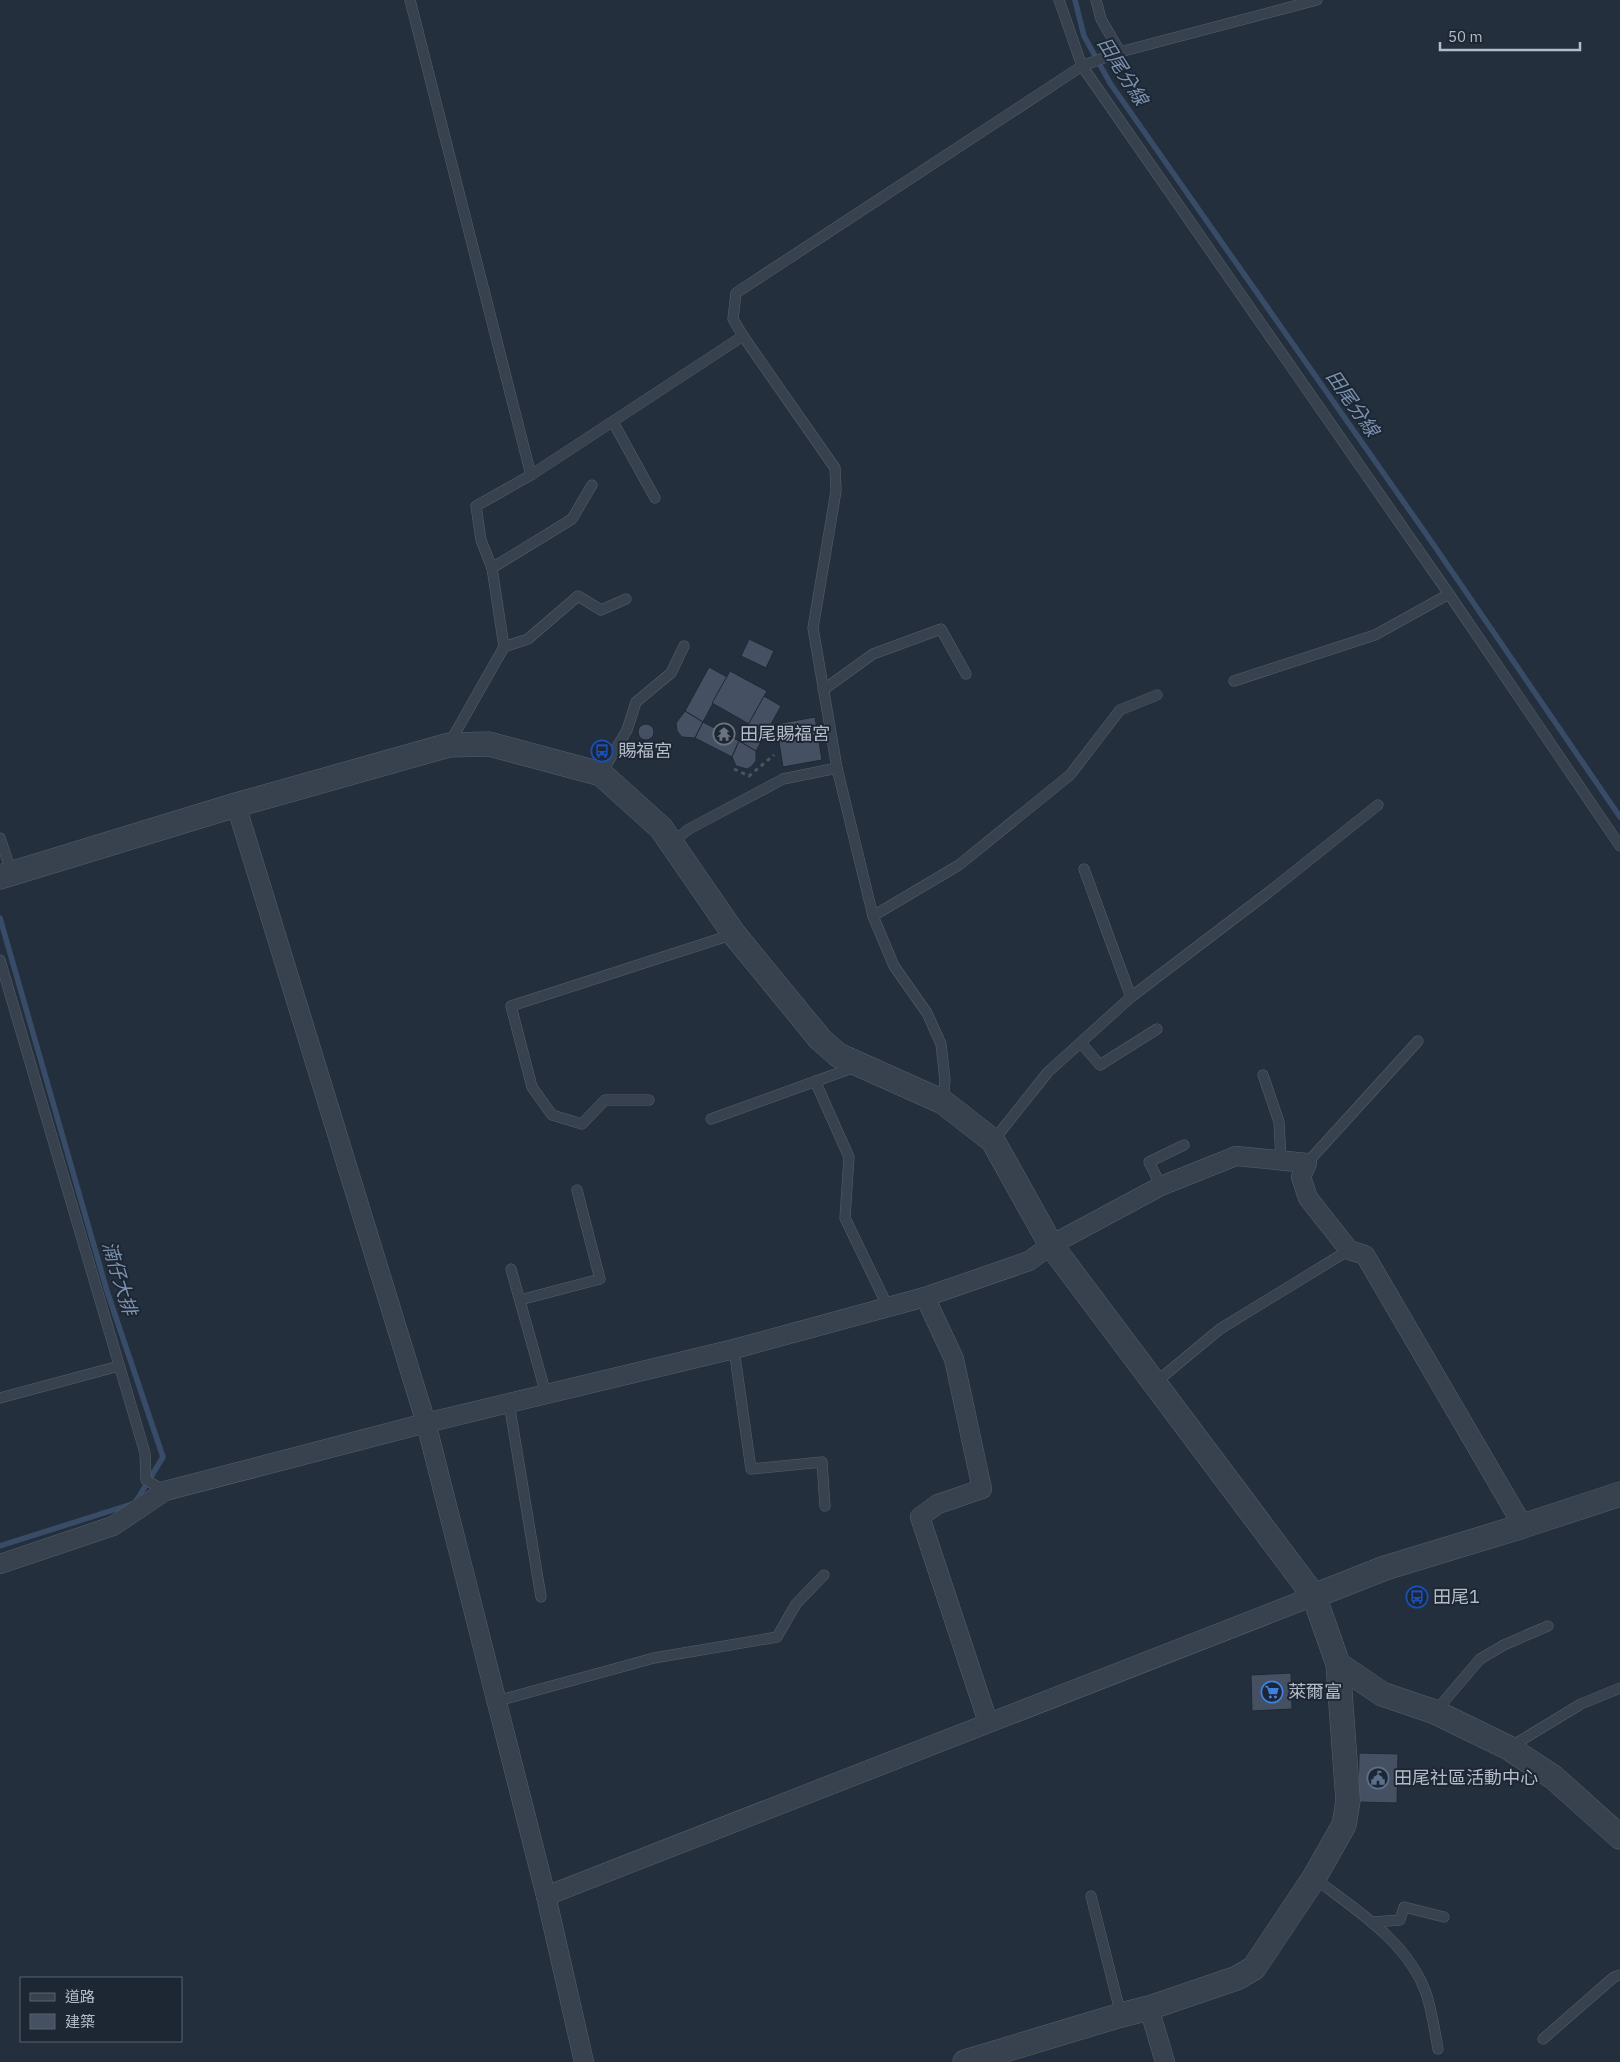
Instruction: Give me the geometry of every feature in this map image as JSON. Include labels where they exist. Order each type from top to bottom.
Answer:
[{"type":"street","points":[[6,876],[236,805],[449,745],[488,744],[601,774],[667,829],[734,934],[820,1039],[838,1055],[943,1102],[993,1141],[1051,1244],[1314,1596],[1338,1664],[1348,1801],[1344,1826],[1314,1878],[1254,1968],[1238,1978],[1149,2008],[965,2062]]},
{"type":"street","points":[[236,805],[426,1423],[546,1896],[584,2062]]},
{"type":"street","points":[[0,1564],[113,1526],[165,1491],[426,1423],[734,1349],[925,1297],[1029,1261],[1051,1244],[1161,1186],[1236,1156],[1307,1163],[1301,1176],[1308,1198],[1349,1250],[1365,1256],[1522,1526]]},
{"type":"street","points":[[925,1297],[954,1359],[982,1489],[938,1504],[920,1517],[988,1722]]},
{"type":"street","points":[[546,1896],[1384,1568],[1620,1494]]},
{"type":"street","points":[[1338,1664],[1382,1694],[1435,1712],[1509,1748],[1553,1777],[1617,1828]]},
{"type":"street","points":[[1149,2008],[1165,2062]]},
{"type":"lane","points":[[410,0],[531,475]]},
{"type":"lane","points":[[1059,0],[1082,66],[1449,594],[1620,846]]},
{"type":"lane","points":[[1096,0],[1101,19],[1120,52]]},
{"type":"lane","points":[[943,1102],[945,1080],[941,1044],[927,1013],[894,966],[873,916],[837,768],[823,690],[813,628],[836,491],[835,468],[733,319],[736,294],[1082,66],[1120,52],[1317,0]]},
{"type":"lane","points":[[449,745],[504,647],[492,568],[481,540],[476,506],[531,475],[743,336]]},
{"type":"lane","points":[[613,422],[655,498]]},
{"type":"lane","points":[[492,568],[572,518],[592,485]]},
{"type":"lane","points":[[1234,681],[1375,635],[1449,594]]},
{"type":"lane","points":[[504,647],[528,639],[578,596],[601,610],[626,598]]},
{"type":"lane","points":[[823,690],[873,654],[941,629],[966,674]]},
{"type":"lane","points":[[601,774],[627,730],[636,702],[671,673],[684,646]]},
{"type":"lane","points":[[873,916],[959,865],[1070,775],[1120,710],[1157,695]]},
{"type":"lane","points":[[667,829],[689,829],[783,779],[837,768]]},
{"type":"lane","points":[[993,1141],[1048,1072],[1131,997],[1269,892],[1378,805]]},
{"type":"lane","points":[[0,838],[6,876]]},
{"type":"lane","points":[[1084,869],[1131,997]]},
{"type":"lane","points":[[649,1100],[605,1100],[582,1124],[552,1115],[532,1087],[511,1006],[734,934]]},
{"type":"lane","points":[[0,960],[145,1453],[146,1480],[165,1491]]},
{"type":"lane","points":[[1080,1043],[1100,1066],[1157,1029]]},
{"type":"lane","points":[[1307,1163],[1418,1041]]},
{"type":"lane","points":[[711,1119],[858,1065]]},
{"type":"lane","points":[[1263,1075],[1279,1122],[1281,1160]]},
{"type":"lane","points":[[815,1081],[848,1158],[845,1218],[888,1307]]},
{"type":"lane","points":[[1161,1186],[1150,1162],[1184,1145]]},
{"type":"lane","points":[[520,1300],[600,1279],[577,1190]]},
{"type":"lane","points":[[1154,1383],[1220,1329],[1349,1250]]},
{"type":"lane","points":[[511,1268],[546,1394]]},
{"type":"lane","points":[[734,1349],[751,1469],[822,1462],[825,1506]]},
{"type":"lane","points":[[0,1398],[119,1366]]},
{"type":"lane","points":[[509,1403],[541,1597]]},
{"type":"lane","points":[[497,1701],[654,1658],[777,1636],[796,1604],[824,1575]]},
{"type":"lane","points":[[1435,1712],[1480,1660],[1504,1645],[1548,1626]]},
{"type":"lane","points":[[1509,1748],[1581,1704],[1620,1688]]},
{"type":"lane","points":[[1314,1878],[1373,1922],[1409,1961],[1427,1995],[1438,2049]]},
{"type":"lane","points":[[1091,1896],[1121,2015]]},
{"type":"lane","points":[[1373,1922],[1400,1920],[1404,1907],[1444,1917]]},
{"type":"lane","points":[[1543,2039],[1614,1977],[1620,1974]]},
{"type":"path","points":[[734,769],[749,776],[774,755]]},
{"type":"building","points":[[749,639],[774,651],[766,668],[741,656]]},
{"type":"building","points":[[709,667],[727,677],[703,722],[685,711]]},
{"type":"building","points":[[730,671],[767,691],[749,724],[712,703]]},
{"type":"building","points":[[764,696],[781,706],[756,751],[739,741]]},
{"type":"building","points":[[685,711],[703,722],[695,738],[682,737],[677,731],[676,723]]},
{"type":"building","points":[[815,717],[822,760],[783,767],[776,724]]},
{"type":"building","points":[[703,722],[739,741],[732,757],[695,738]]},
{"type":"building","points":[[646,724],[652,726],[654,732],[652,738],[646,740],[640,738],[638,732],[640,726]]},
{"type":"building","points":[[739,741],[756,751],[756,761],[747,769],[736,766],[732,757]]},
{"type":"building","name":"萊爾富","points":[[1291,1673],[1292,1709],[1252,1711],[1251,1675]]},
{"type":"building","name":"田尾社區活動中心","points":[[1359,1753],[1398,1754],[1397,1803],[1358,1802]]},
{"type":"waterway","name":"田尾分線","points":[[1075,0],[1084,36],[1110,83],[1431,541],[1620,817]]},
{"type":"waterway","name":"湳仔大排","points":[[0,918],[107,1291],[163,1457],[135,1503],[0,1546]]},
{"type":"place","name":"田尾賜福宮","points":[[724,734]]},
{"type":"place","name":"賜福宮","points":[[602,751]]},
{"type":"place","name":"田尾1","points":[[1417,1597]]},
{"type":"place","name":"萊爾富","points":[[1272,1692]]},
{"type":"place","name":"田尾社區活動中心","points":[[1378,1778]]}]
